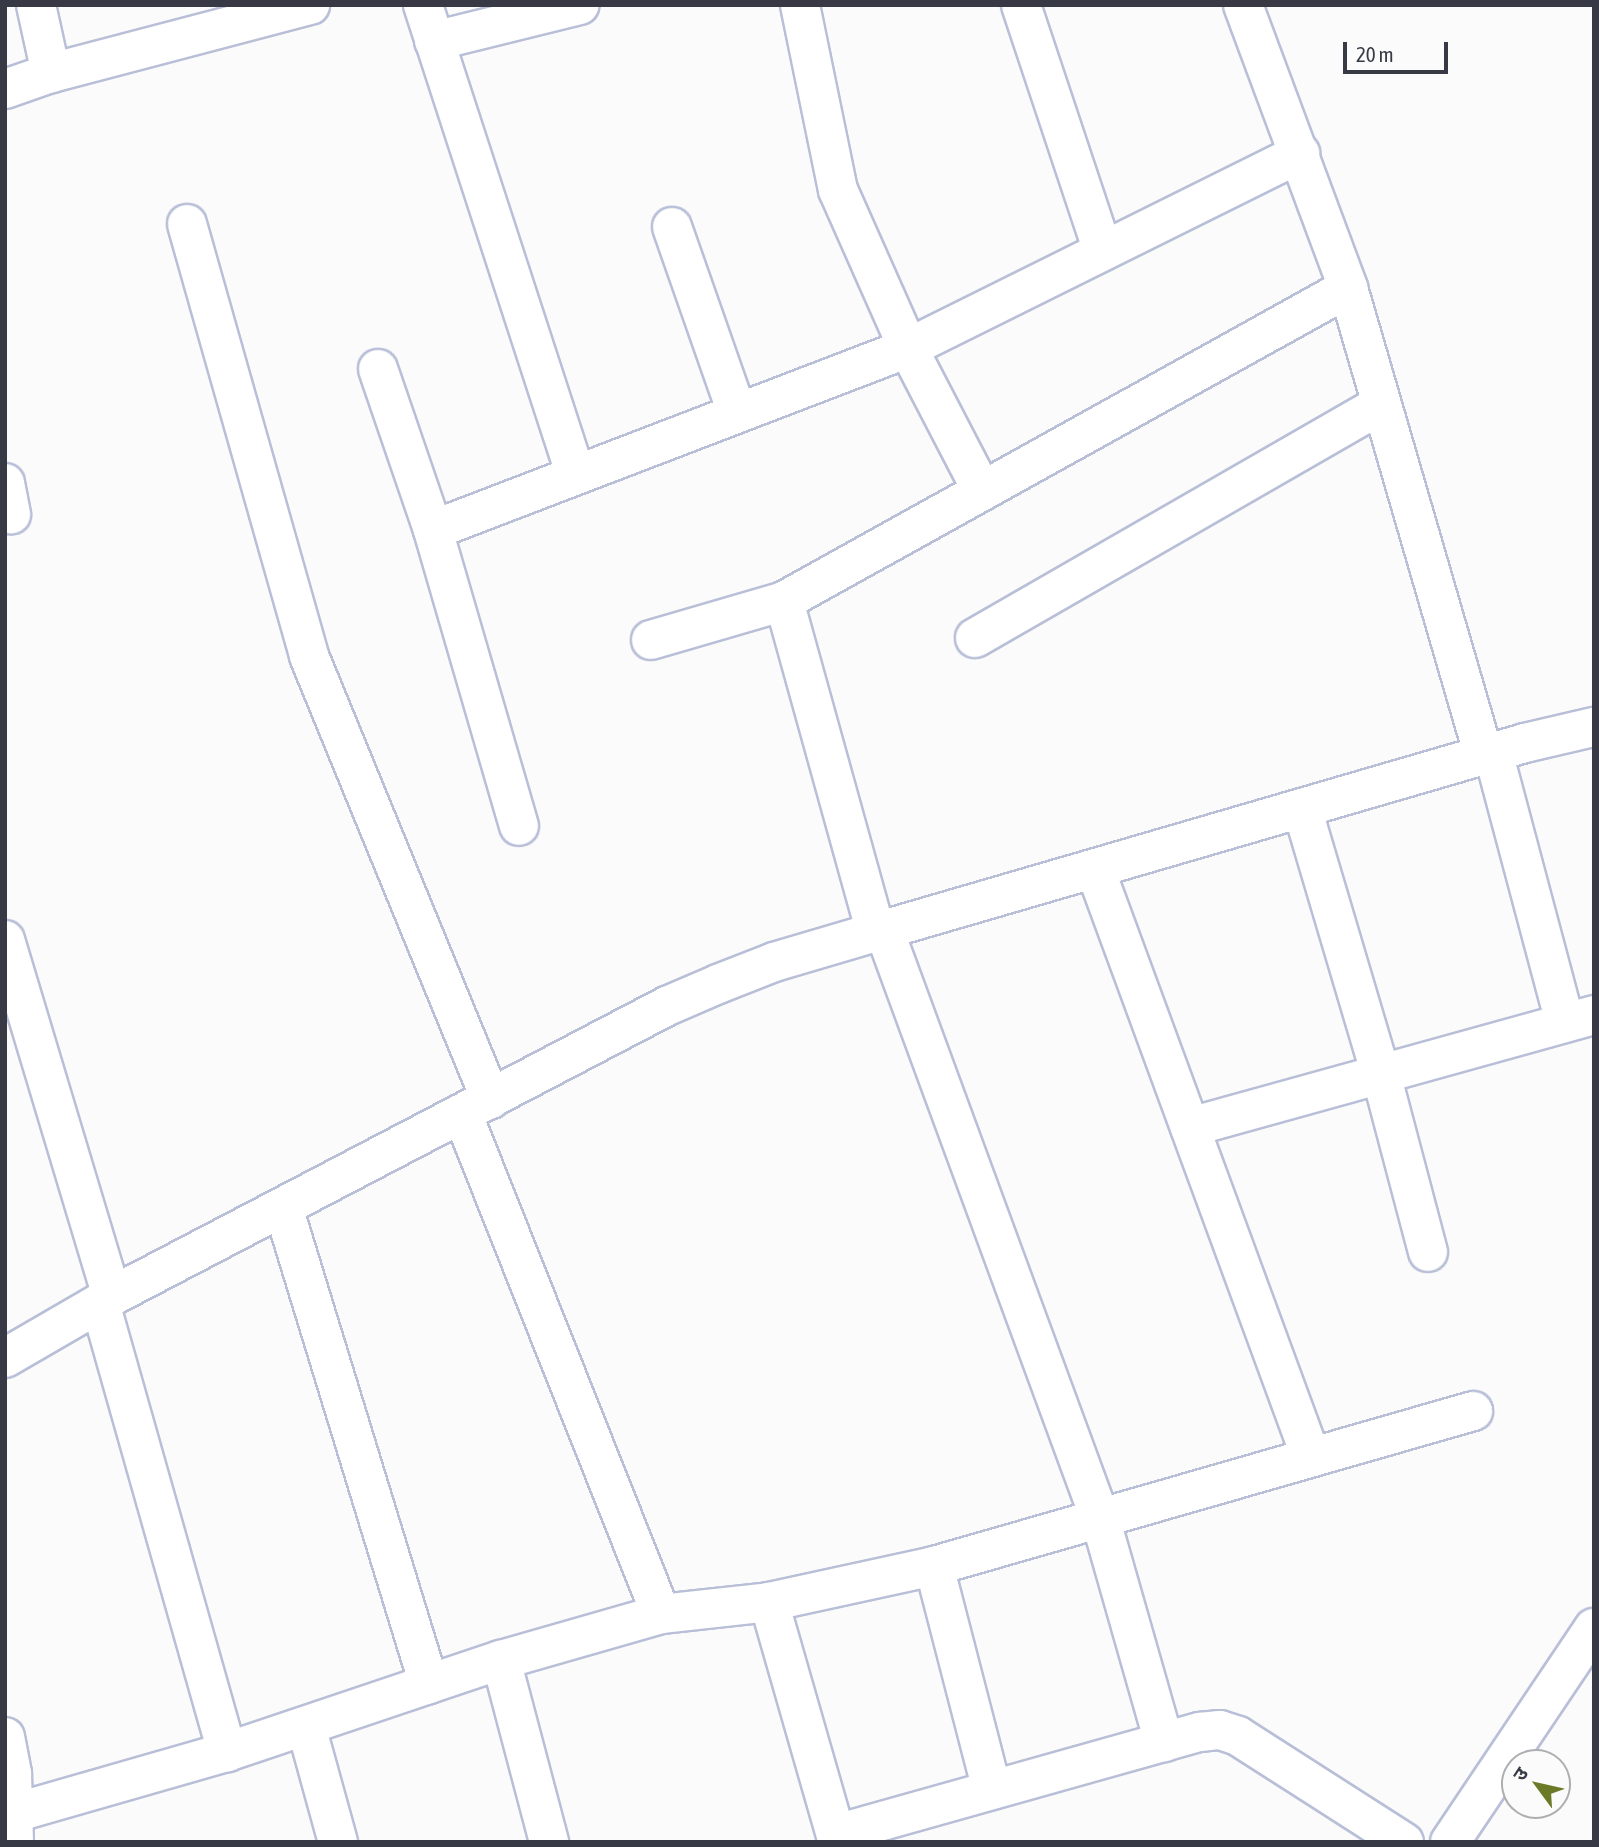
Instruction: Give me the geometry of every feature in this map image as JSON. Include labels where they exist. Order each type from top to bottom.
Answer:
[{"type":"street","points":[[36,5],[51,73]]},
{"type":"street","points":[[5,89],[220,17],[310,5]]},
{"type":"street","points":[[576,475],[428,23],[580,5]]},
{"type":"street","points":[[800,5],[838,190],[908,348],[982,491]]},
{"type":"street","points":[[1021,5],[1103,251]]},
{"type":"street","points":[[1190,1127],[1579,1019],[1488,754],[1348,288],[1243,5]]},
{"type":"street","points":[[433,530],[908,348],[1300,153]]},
{"type":"street","points":[[187,224],[309,656],[477,1106],[661,1614]]},
{"type":"street","points":[[672,227],[737,413]]},
{"type":"street","points":[[651,640],[784,601],[1348,288]]},
{"type":"street","points":[[378,369],[433,530],[519,826]]},
{"type":"street","points":[[975,638],[1381,405]]},
{"type":"street","points":[[784,601],[880,931],[1101,1521],[1164,1742]]},
{"type":"street","points":[[5,1357],[106,1299],[477,1106],[705,990],[774,962],[1488,754],[1594,727]]},
{"type":"street","points":[[1302,808],[1381,1074],[1427,1252]]},
{"type":"street","points":[[1095,869],[1311,1457]]},
{"type":"street","points":[[5,940],[106,1299],[227,1752]]},
{"type":"street","points":[[283,1207],[429,1684]]},
{"type":"street","points":[[5,1737],[14,1827],[501,1660],[661,1614],[769,1602],[934,1566],[1101,1521],[1473,1411]]},
{"type":"street","points":[[934,1566],[992,1790]]},
{"type":"street","points":[[769,1602],[837,1838],[992,1790],[1164,1742],[1220,1730],[1238,1736],[1404,1842]]},
{"type":"street","points":[[1450,1842],[1594,1628]]},
{"type":"street","points":[[501,1660],[550,1842]]},
{"type":"street","points":[[306,1726],[338,1842]]}]
